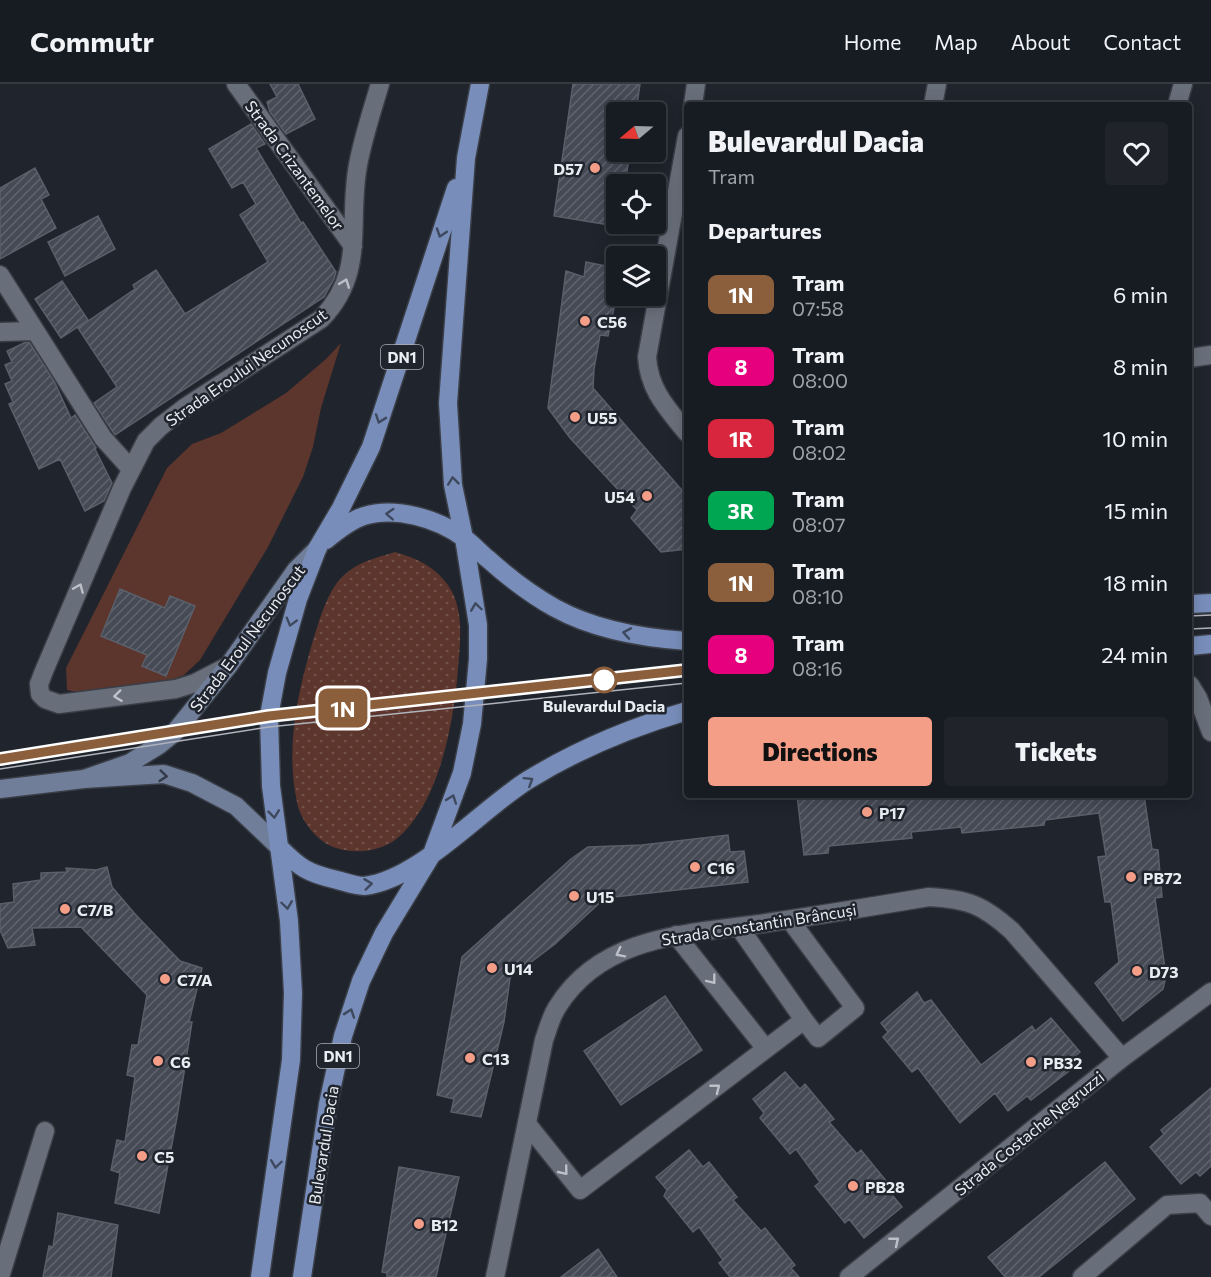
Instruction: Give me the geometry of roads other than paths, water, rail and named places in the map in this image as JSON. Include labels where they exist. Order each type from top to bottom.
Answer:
[{"type":"main road","name":"Bulevardul Dacia","points":[[302,1277],[328,1104],[343,1036],[361,981],[384,933],[432,854],[462,773],[476,693],[478,625],[453,485],[448,403],[466,158],[480,84]]},
{"type":"main road","name":"Bulevardul Dacia","points":[[260,1277],[291,1060],[293,993],[290,921],[271,786],[269,716],[298,599],[318,548],[371,447],[466,158]]},
{"type":"main road","name":"Bulevardul Dacia","points":[[318,548],[332,535],[363,516],[384,513],[409,515],[441,524],[464,538]]},
{"type":"main road","points":[[464,538],[490,561],[554,607],[579,619],[611,630],[684,641]]},
{"type":"main road","name":"Strada Eroul Necunoscut","points":[[84,779],[130,763],[159,746],[175,732],[229,665],[296,570],[318,548]]},
{"type":"main road","points":[[1192,604],[1211,603]]},
{"type":"main road","points":[[1192,646],[1211,644]]},
{"type":"main road","points":[[279,847],[300,868],[315,875],[361,886],[384,882],[405,872],[432,854],[528,780],[580,752],[649,722],[684,712]]},
{"type":"main road","name":"Strada Eroul Necunoscut","points":[[0,789],[84,779],[164,774],[192,783],[236,806],[279,847]]},
{"type":"street","name":"Strada Crizantemelor","points":[[236,84],[353,246]]},
{"type":"street","name":"Strada Eroului Necunoscut","points":[[229,665],[202,680],[176,689],[59,704],[45,699],[40,694],[39,684],[44,671],[131,469],[146,441],[161,426],[321,319],[335,304],[351,266],[358,165],[380,84]]},
{"type":"street","points":[[693,102],[696,84]]},
{"type":"street","points":[[934,102],[937,84]]},
{"type":"street","points":[[1178,102],[1183,84]]},
{"type":"street","points":[[684,153],[647,357],[648,375],[660,399],[684,429]]},
{"type":"street","points":[[0,275],[103,438],[131,469]]},
{"type":"street","points":[[0,333],[35,331]]},
{"type":"street","points":[[1192,358],[1211,355]]},
{"type":"street","points":[[1192,689],[1198,698],[1211,732]]},
{"type":"street","name":"Strada Constantin Brâncuși","points":[[495,1277],[544,1040],[556,1008],[572,985],[593,968],[643,943],[676,934],[790,920],[929,897],[953,898],[972,903],[996,916],[1012,931],[1122,1058]]},
{"type":"street","points":[[739,927],[818,1038],[855,1008],[790,920]]},
{"type":"street","points":[[676,934],[766,1049]]},
{"type":"street","name":"Strada Costache Negruzzi","points":[[849,1277],[1122,1058],[1211,992]]},
{"type":"street","points":[[528,1125],[580,1190],[804,1020]]},
{"type":"street","points":[[0,1277],[45,1131]]},
{"type":"street","points":[[1083,1277],[1167,1205],[1207,1204]]},
{"type":"tram line","points":[[1192,616],[1211,615]]},
{"type":"tram line","points":[[1192,629],[1211,628]]},
{"type":"tram line","points":[[0,759],[269,716],[684,670]]},
{"type":"tram line","name":"1N","points":[[0,759],[269,716],[684,670]]},
{"type":"tram line","points":[[0,769],[269,727],[684,683]]},
{"type":"place","name":"D57","points":[[595,168]]},
{"type":"place","name":"C56","points":[[585,321]]},
{"type":"place","name":"U55","points":[[575,417]]},
{"type":"place","name":"U54","points":[[647,496]]},
{"type":"place","name":"Bulevardul Dacia","points":[[604,680]]},
{"type":"place","name":"P17","points":[[867,812]]},
{"type":"place","name":"C16","points":[[695,867]]},
{"type":"place","name":"PB72","points":[[1131,877]]},
{"type":"place","name":"U15","points":[[574,896]]},
{"type":"place","name":"C7/B","points":[[65,909]]},
{"type":"place","name":"U14","points":[[492,968]]},
{"type":"place","name":"D73","points":[[1137,971]]},
{"type":"place","name":"C7/A","points":[[165,979]]},
{"type":"place","name":"C13","points":[[470,1058]]},
{"type":"place","name":"C6","points":[[158,1061]]},
{"type":"place","name":"PB32","points":[[1031,1062]]},
{"type":"place","name":"C5","points":[[142,1156]]},
{"type":"place","name":"PB28","points":[[853,1186]]},
{"type":"place","name":"B12","points":[[419,1224]]}]
